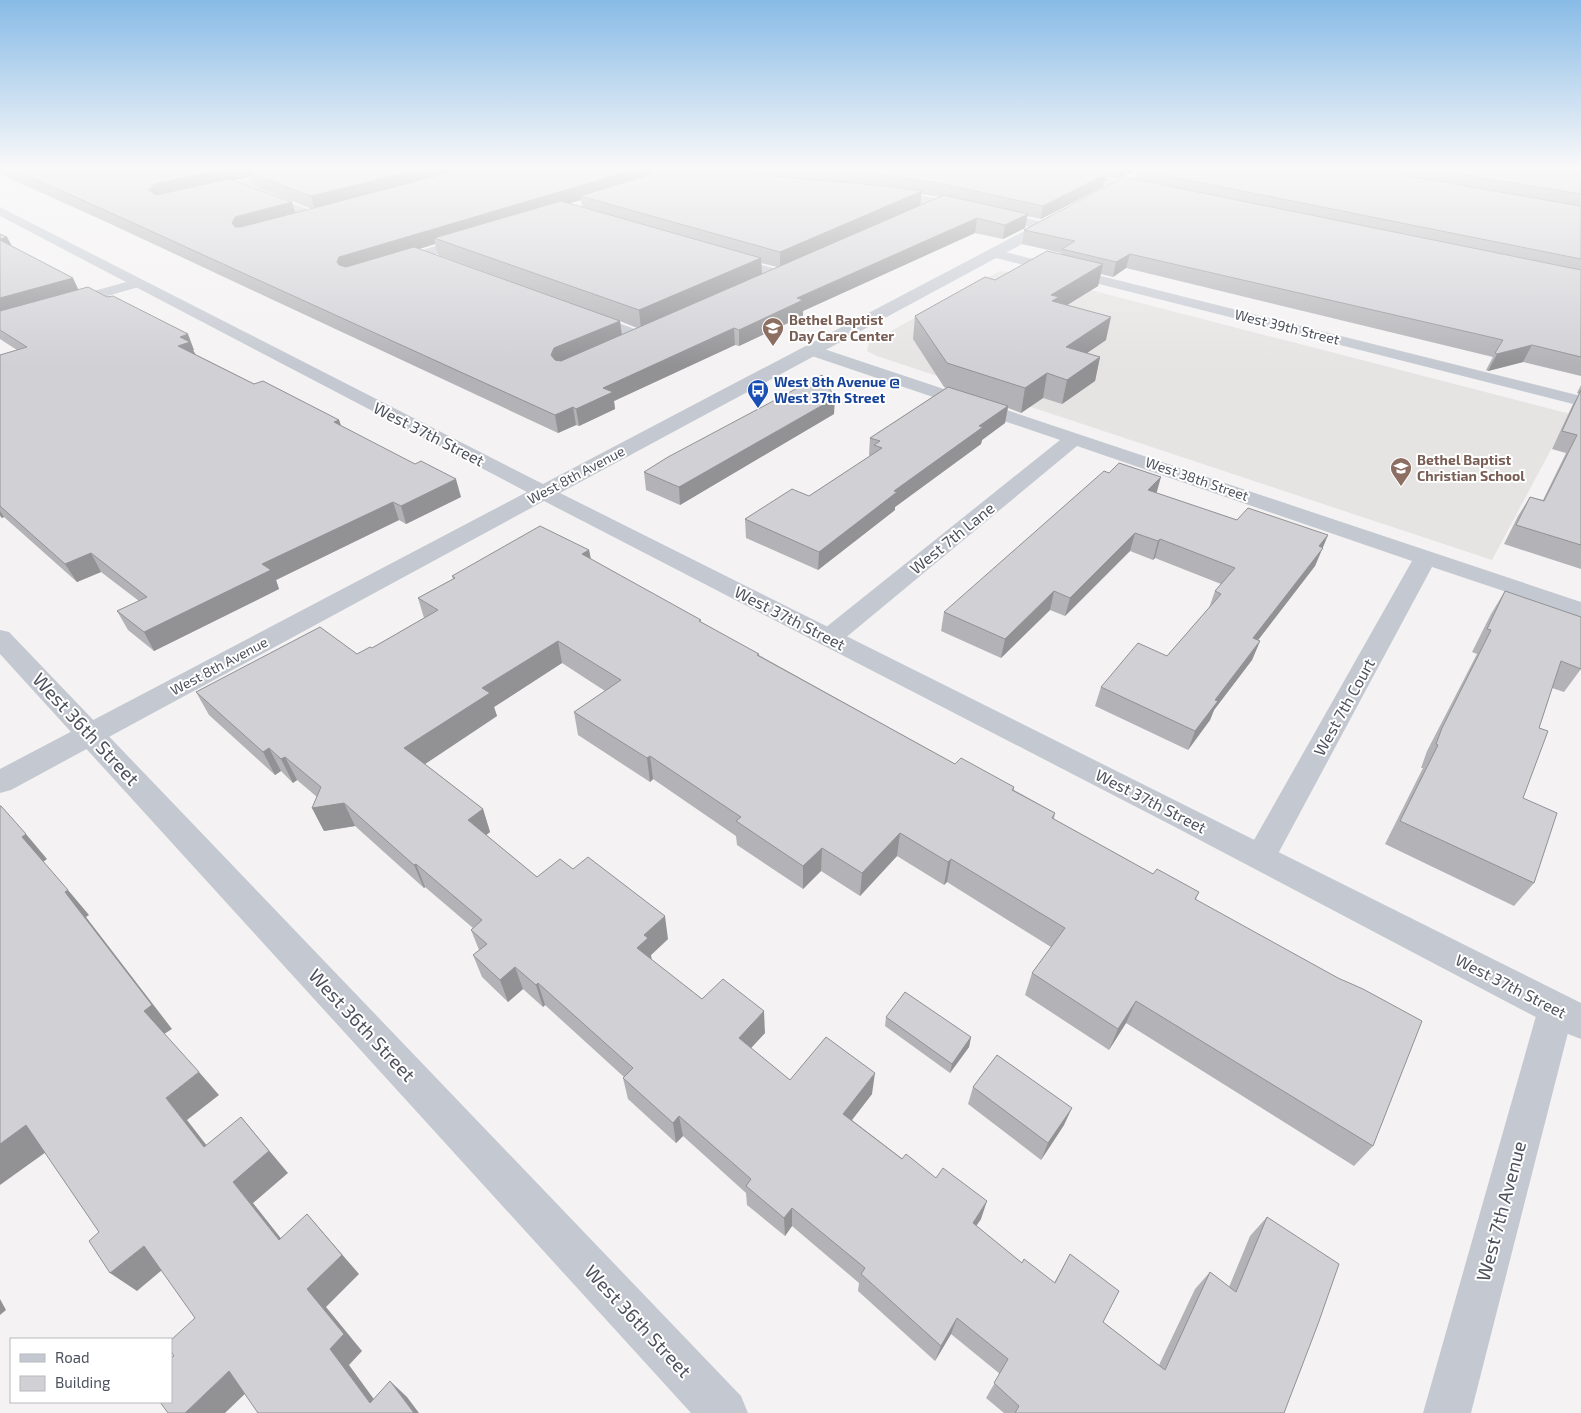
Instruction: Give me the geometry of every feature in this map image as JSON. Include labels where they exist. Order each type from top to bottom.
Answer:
[{"type":"street","name":"West 37th Street","points":[[43,234],[543,492],[1261,856],[1569,1016]]},
{"type":"street","name":"West 8th Avenue","points":[[0,782],[1029,234]]},
{"type":"street","points":[[385,266],[483,236]]},
{"type":"street","name":"West 39th Street","points":[[993,253],[1581,401]]},
{"type":"street","points":[[419,255],[447,265]]},
{"type":"street","points":[[713,255],[779,274]]},
{"type":"street","points":[[761,282],[797,266]]},
{"type":"street","points":[[0,322],[137,284]]},
{"type":"street","points":[[575,312],[640,336]]},
{"type":"street","points":[[623,343],[657,328]]},
{"type":"street","name":"West 38th Street","points":[[812,350],[1581,610]]},
{"type":"street","name":"West 7th Lane","points":[[829,638],[1075,438]]},
{"type":"street","name":"West 7th Court","points":[[1261,856],[1426,557]]},
{"type":"street","name":"West 36th Street","points":[[0,638],[724,1413]]},
{"type":"street","name":"West 7th Avenue","points":[[1447,1413],[1569,1016]]},
{"type":"shaded area","name":"Bethel Baptist Christian School","points":[[1000,271],[1029,274],[1570,414],[1492,560],[877,356],[867,351],[869,343]]},
{"type":"building","points":[[0,234],[7,237],[0,239]]},
{"type":"building","points":[[157,234],[417,234],[339,257],[337,262],[339,265],[346,267],[414,247],[620,321],[554,348],[551,355],[555,360],[561,361],[854,234],[941,234],[797,298],[803,300],[739,330],[734,328],[603,388],[613,392],[576,409],[573,407],[555,415]]},
{"type":"building","points":[[448,234],[677,234],[761,258],[639,310],[434,238]]},
{"type":"building","points":[[716,234],[822,234],[780,252]]},
{"type":"building","points":[[1042,234],[1404,234],[1581,270],[1581,357],[1532,345],[1497,354],[1495,353],[1503,340],[1130,254],[1116,262],[1062,249],[1075,241]]},
{"type":"building","points":[[1456,234],[1581,234],[1581,259]]},
{"type":"building","points":[[0,240],[73,278],[0,298]]},
{"type":"building","points":[[1047,251],[1103,264],[1051,295],[1059,297],[1052,301],[1111,317],[1066,347],[1100,357],[1067,380],[1047,373],[1025,388],[947,363],[915,316],[985,277],[995,280]]},
{"type":"building","points":[[88,287],[107,297],[113,296],[188,334],[180,337],[190,342],[178,346],[254,384],[263,381],[339,420],[334,422],[415,464],[421,461],[456,479],[401,506],[393,502],[262,564],[271,570],[144,632],[117,611],[147,597],[91,553],[65,564],[0,506],[0,355],[27,347],[0,330],[0,311]]},
{"type":"building","points":[[822,375],[835,398],[679,487],[644,472],[668,457]]},
{"type":"building","points":[[948,387],[1008,406],[979,426],[983,427],[894,491],[897,492],[819,552],[745,519],[792,489],[809,496],[882,448],[874,445],[880,441],[870,438]]},
{"type":"building","points":[[1581,390],[1581,545],[1516,525],[1530,497],[1544,501],[1577,435],[1562,431]]},
{"type":"building","points":[[1119,463],[1161,477],[1148,490],[1237,520],[1248,508],[1328,535],[1319,546],[1323,548],[1253,638],[1260,641],[1215,700],[1218,701],[1195,731],[1101,687],[1138,643],[1167,656],[1221,594],[1215,591],[1235,568],[1160,539],[1158,541],[1135,533],[1070,598],[1054,591],[1005,639],[944,612],[1104,471],[1109,473]]},
{"type":"building","points":[[540,526],[589,550],[582,554],[701,620],[699,621],[759,654],[757,655],[955,764],[961,758],[1014,787],[1012,790],[1055,813],[1052,818],[1153,874],[1157,869],[1199,892],[1195,899],[1338,978],[1363,989],[1422,1021],[1373,1146],[1136,1001],[1118,1029],[1032,973],[1065,928],[951,859],[948,862],[900,833],[862,873],[822,848],[803,866],[736,821],[741,817],[650,756],[647,758],[574,712],[621,680],[558,641],[482,688],[490,693],[404,748],[483,809],[468,820],[537,877],[560,859],[573,869],[588,857],[665,916],[644,935],[648,938],[637,948],[702,999],[723,979],[764,1011],[739,1038],[790,1080],[826,1037],[875,1073],[843,1114],[902,1159],[906,1154],[936,1178],[943,1168],[987,1201],[973,1223],[1022,1263],[1024,1259],[1055,1283],[1070,1254],[1119,1291],[1103,1322],[1165,1370],[1210,1272],[1236,1292],[1267,1217],[1339,1264],[1284,1413],[1015,1413],[1019,1406],[994,1383],[1008,1359],[957,1318],[941,1346],[861,1274],[865,1268],[792,1208],[784,1218],[746,1186],[751,1179],[679,1116],[673,1123],[623,1078],[633,1068],[538,983],[536,985],[515,967],[500,980],[473,955],[487,944],[471,930],[482,920],[416,864],[414,865],[344,803],[312,808],[321,787],[285,757],[281,759],[269,748],[263,752],[196,692],[320,627],[357,654],[370,647],[372,648],[438,610],[418,598],[455,578],[452,576]]},
{"type":"building","points":[[1505,591],[1581,617],[1581,669],[1561,661],[1539,728],[1548,731],[1523,798],[1557,813],[1534,883],[1400,821],[1438,745],[1436,744],[1442,728],[1491,630],[1487,629]]},
{"type":"building","points":[[1,806],[26,834],[22,837],[68,890],[65,892],[152,1005],[144,1011],[199,1072],[166,1098],[204,1147],[241,1117],[269,1151],[233,1182],[279,1240],[307,1214],[342,1255],[307,1289],[344,1334],[330,1349],[370,1403],[390,1381],[414,1413],[258,1413],[229,1371],[185,1413],[168,1413],[161,1403],[172,1403],[172,1357],[174,1356],[172,1353],[172,1339],[195,1318],[144,1246],[110,1273],[89,1241],[99,1232],[26,1125],[0,1144]]},
{"type":"building","points":[[905,992],[971,1037],[952,1064],[886,1017]]},
{"type":"building","points":[[997,1055],[1072,1108],[1048,1143],[973,1087]]},
{"type":"place","name":"Bethel Baptist Day Care Center","points":[[773,347]]},
{"type":"place","name":"West 8th Avenue @ West 37th Street","points":[[758,409]]},
{"type":"place","name":"Bethel Baptist Christian School","points":[[1401,487]]}]
